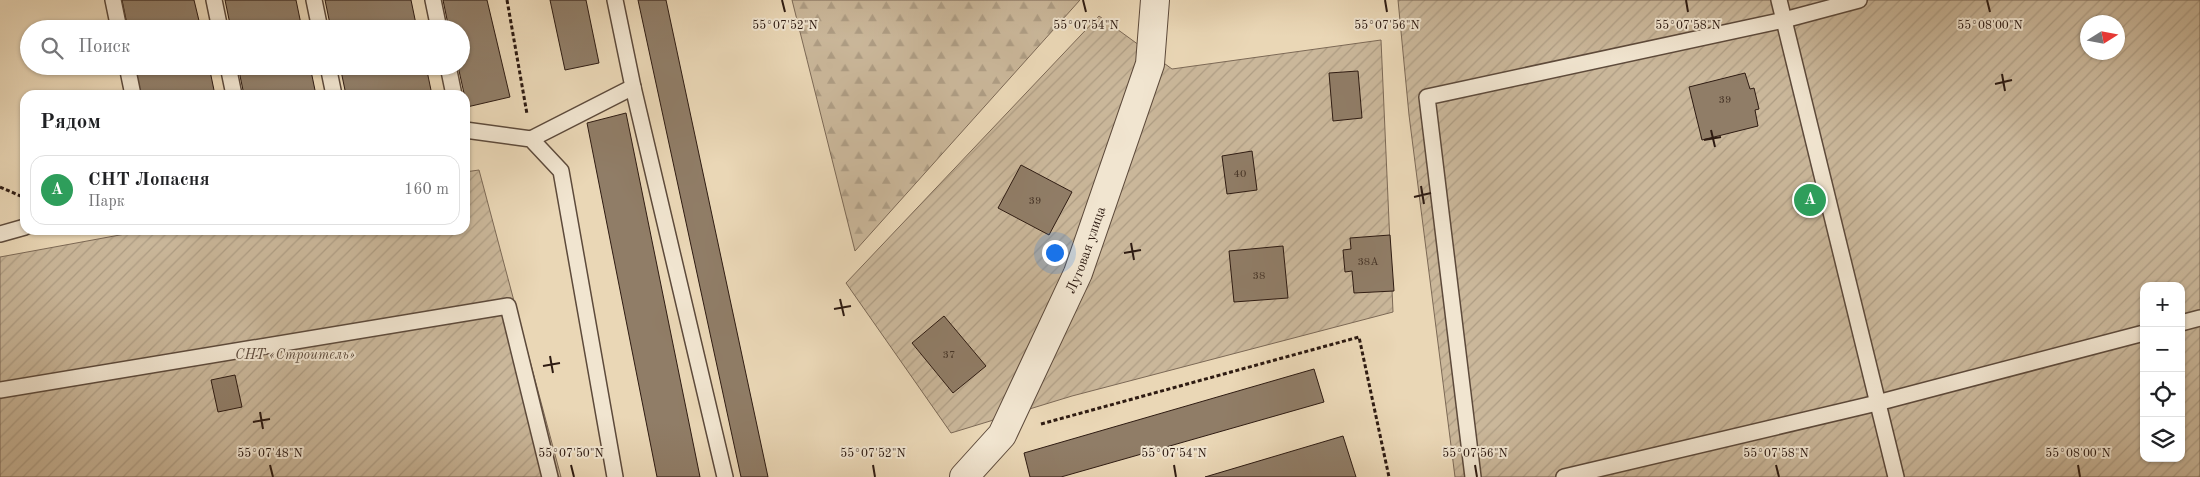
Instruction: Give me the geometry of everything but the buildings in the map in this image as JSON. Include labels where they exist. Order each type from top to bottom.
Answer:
[{"type":"street","name":"Луговая улица","points":[[964,477],[1002,435],[1081,264],[1150,64],[1155,0]]},
{"type":"lane","points":[[114,0],[117,20]]},
{"type":"lane","points":[[214,0],[218,20]]},
{"type":"lane","points":[[314,0],[318,20]]},
{"type":"lane","points":[[433,0],[437,20]]},
{"type":"lane","points":[[615,0],[633,87],[725,477]]},
{"type":"lane","points":[[1780,0],[1896,477]]},
{"type":"lane","points":[[1473,477],[1427,97],[1784,20],[1859,0]]},
{"type":"lane","points":[[129,75],[132,90]]},
{"type":"lane","points":[[230,75],[233,90]]},
{"type":"lane","points":[[330,75],[333,90]]},
{"type":"lane","points":[[450,75],[453,90]]},
{"type":"lane","points":[[470,131],[531,139],[633,87]]},
{"type":"lane","points":[[531,139],[561,171],[615,477]]},
{"type":"lane","points":[[0,234],[20,228]]},
{"type":"lane","points":[[0,390],[508,306],[550,477]]},
{"type":"lane","points":[[2185,322],[2200,318]]},
{"type":"lane","points":[[1564,477],[1877,403],[2140,334]]},
{"type":"path","points":[[507,0],[531,139]]},
{"type":"path","points":[[0,187],[20,196]]},
{"type":"path","points":[[1002,435],[1360,336],[1389,477]]},
{"type":"green space","points":[[792,0],[1080,0],[855,251]]},
{"type":"green space","points":[[1398,0],[2200,0],[2200,477],[1455,477],[1409,115]]},
{"type":"green space","points":[[1099,16],[1172,69],[1381,40],[1393,312],[1072,396],[951,433],[846,283]]},
{"type":"green space","name":"СНТ «Строитель»","points":[[479,170],[561,477],[0,477],[0,257],[120,235],[470,235],[470,171]]},
{"type":"place","name":"СНТ Лопасня","points":[[1810,200]]}]
